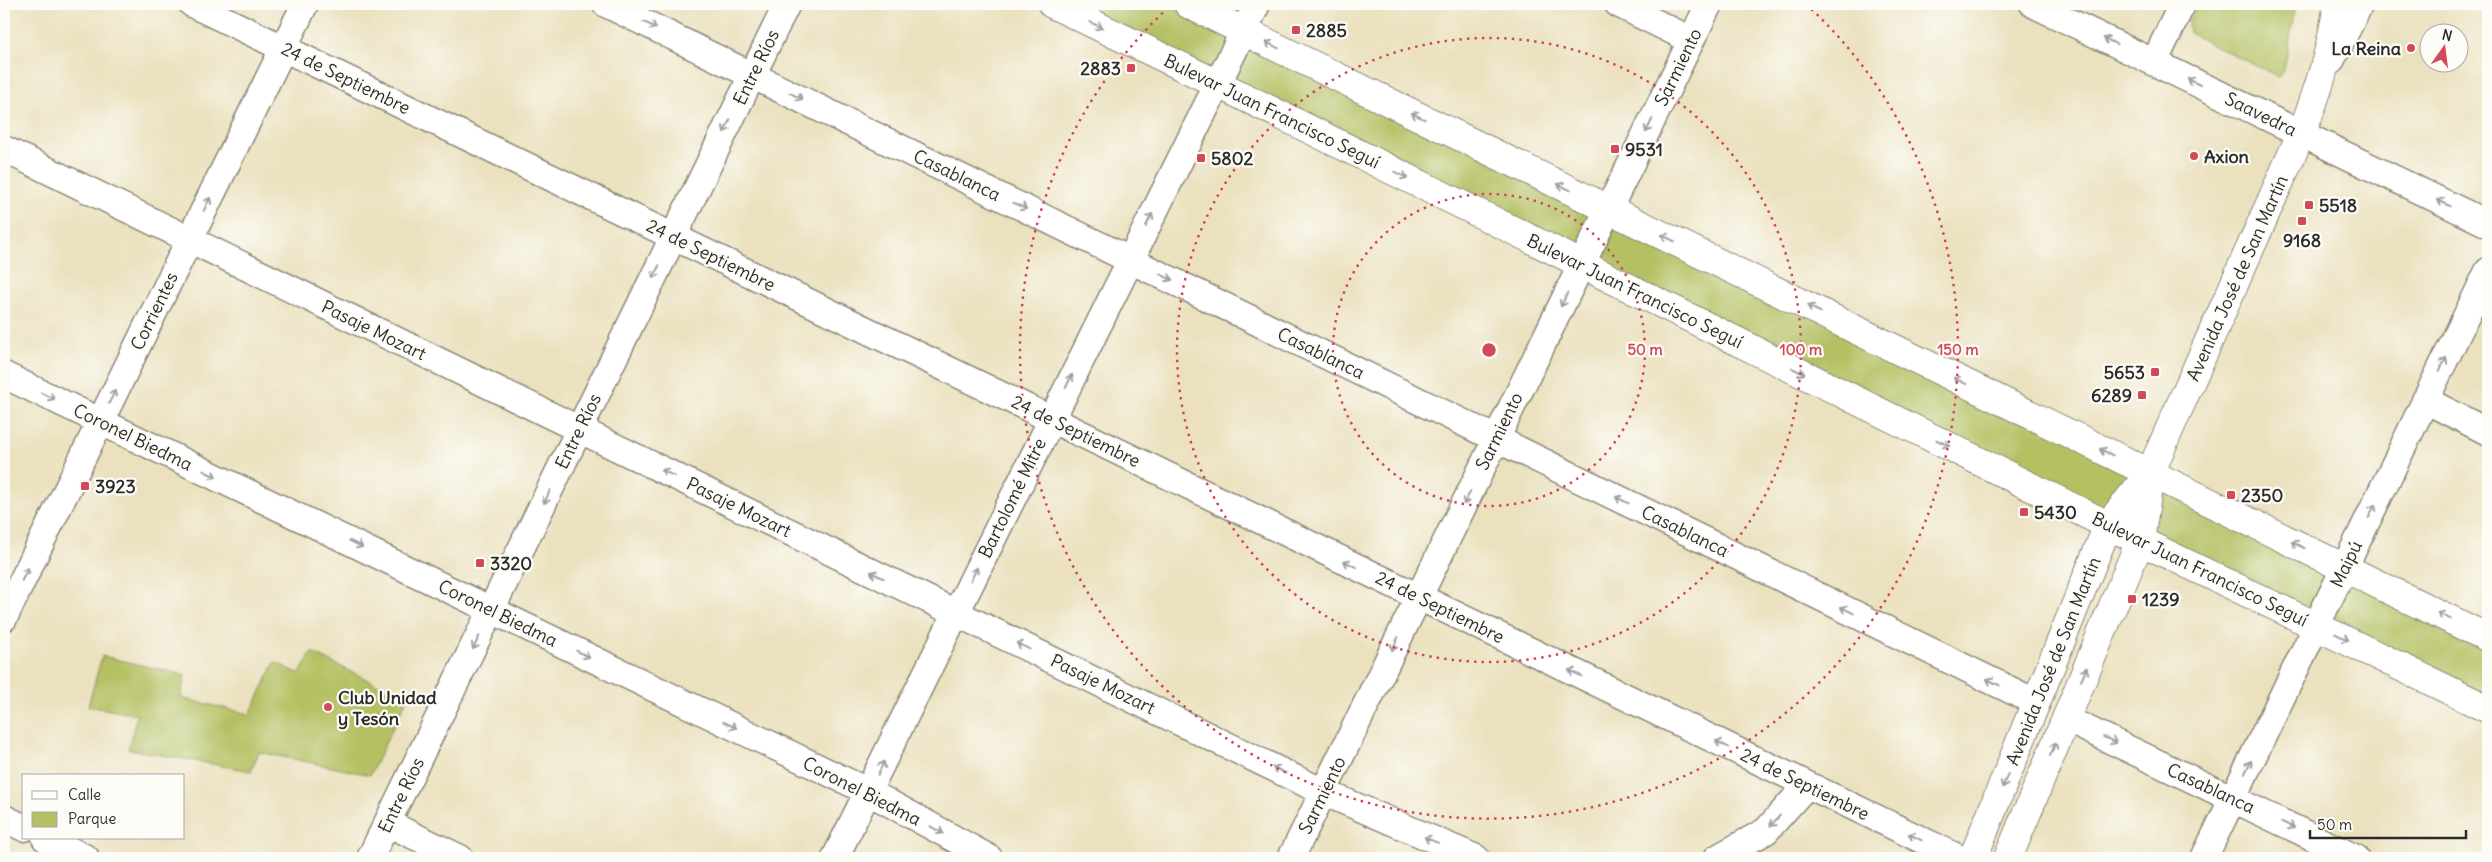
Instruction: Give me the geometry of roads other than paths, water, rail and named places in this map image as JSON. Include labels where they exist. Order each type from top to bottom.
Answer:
[{"type":"main road","name":"Bulevar Juan Francisco Seguí","points":[[1052,4],[1216,83],[2140,541],[2488,709]]},
{"type":"main road","points":[[1188,4],[2488,638]]},
{"type":"main road","name":"Avenida José de San Martín","points":[[1973,858],[2108,525],[2150,473],[2301,134],[2321,82],[2338,4]]},
{"type":"main road","name":"Avenida José de San Martín","points":[[2008,858],[2140,541],[2150,473]]},
{"type":"street","name":"24 de Septiembre","points":[[192,4],[1959,858]]},
{"type":"street","name":"Corrientes","points":[[4,618],[305,4]]},
{"type":"street","name":"Casablanca","points":[[606,4],[2036,703]]},
{"type":"street","name":"Entre Ríos","points":[[370,858],[787,4]]},
{"type":"street","name":"Bartolomé Mitre","points":[[835,858],[1216,83],[1257,4]]},
{"type":"street","points":[[1618,4],[1691,40]]},
{"type":"street","name":"Sarmiento","points":[[1291,858],[1708,4]]},
{"type":"street","name":"Saavedra","points":[[2033,4],[2488,224]]},
{"type":"street","points":[[2154,63],[2182,4]]},
{"type":"street","name":"Avenida José de San Martín","points":[[2321,82],[2360,4]]},
{"type":"street","name":"Pasaje Mozart","points":[[4,149],[1323,792],[1476,858]]},
{"type":"street","name":"Maipú","points":[[2204,858],[2488,271]]},
{"type":"street","name":"Coronel Biedma","points":[[4,375],[869,792],[989,858]]},
{"type":"street","points":[[2425,400],[2488,432]]},
{"type":"street","name":"Casablanca","points":[[2066,719],[2356,858]]},
{"type":"street","points":[[1717,858],[1766,831],[1807,785]]},
{"type":"street","points":[[4,818],[22,827]]},
{"type":"street","points":[[387,824],[460,858]]},
{"type":"street","points":[[49,840],[86,858]]},
{"type":"place","name":"2885","points":[[1296,30]]},
{"type":"place","name":"La Reina","points":[[2411,48]]},
{"type":"place","name":"2883","points":[[1131,68]]},
{"type":"place","name":"9531","points":[[1615,149]]},
{"type":"place","name":"Axion","points":[[2194,156]]},
{"type":"place","name":"5802","points":[[1201,158]]},
{"type":"place","name":"5518","points":[[2309,205]]},
{"type":"place","name":"9168","points":[[2302,221]]},
{"type":"place","name":"5653","points":[[2155,372]]},
{"type":"place","name":"6289","points":[[2142,395]]},
{"type":"place","name":"3923","points":[[85,486]]},
{"type":"place","name":"2350","points":[[2231,495]]},
{"type":"place","name":"5430","points":[[2024,512]]},
{"type":"place","name":"3320","points":[[480,563]]},
{"type":"place","name":"1239","points":[[2132,599]]},
{"type":"place","name":"Club Unidad y Tesón","points":[[328,707]]}]
